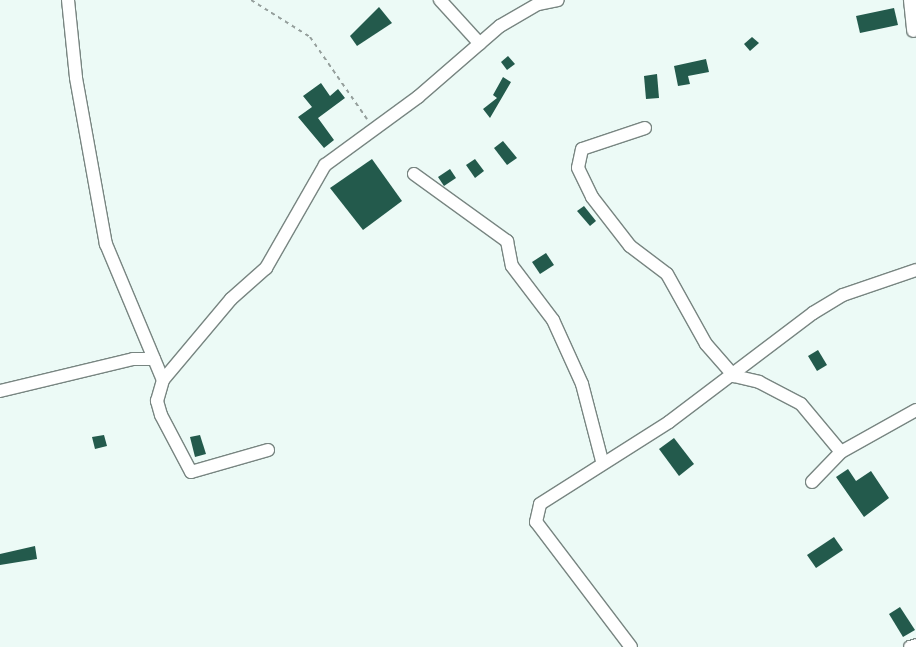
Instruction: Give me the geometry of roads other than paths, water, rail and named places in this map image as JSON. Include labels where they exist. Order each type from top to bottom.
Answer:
[{"type":"street","points":[[68,0],[76,78],[106,244],[163,380]]},
{"type":"street","points":[[440,0],[480,44]]},
{"type":"street","points":[[268,450],[191,472],[161,415],[157,400],[163,380],[231,298],[266,268],[326,165],[519,14],[557,0]]},
{"type":"street","points":[[910,0],[913,31]]},
{"type":"street","points":[[645,128],[588,146],[580,155],[578,168],[592,197],[625,240],[667,274],[706,344],[734,376],[759,382],[801,404],[841,452]]},
{"type":"street","points":[[414,174],[507,241],[512,266],[553,320],[582,384],[602,461]]},
{"type":"street","points":[[631,647],[536,522],[540,504],[602,461],[670,422],[734,376],[813,313],[843,295],[916,270]]},
{"type":"street","points":[[0,391],[133,359],[154,359]]},
{"type":"street","points":[[812,482],[841,452],[916,410]]},
{"type":"street","points":[[910,647],[916,645]]}]
